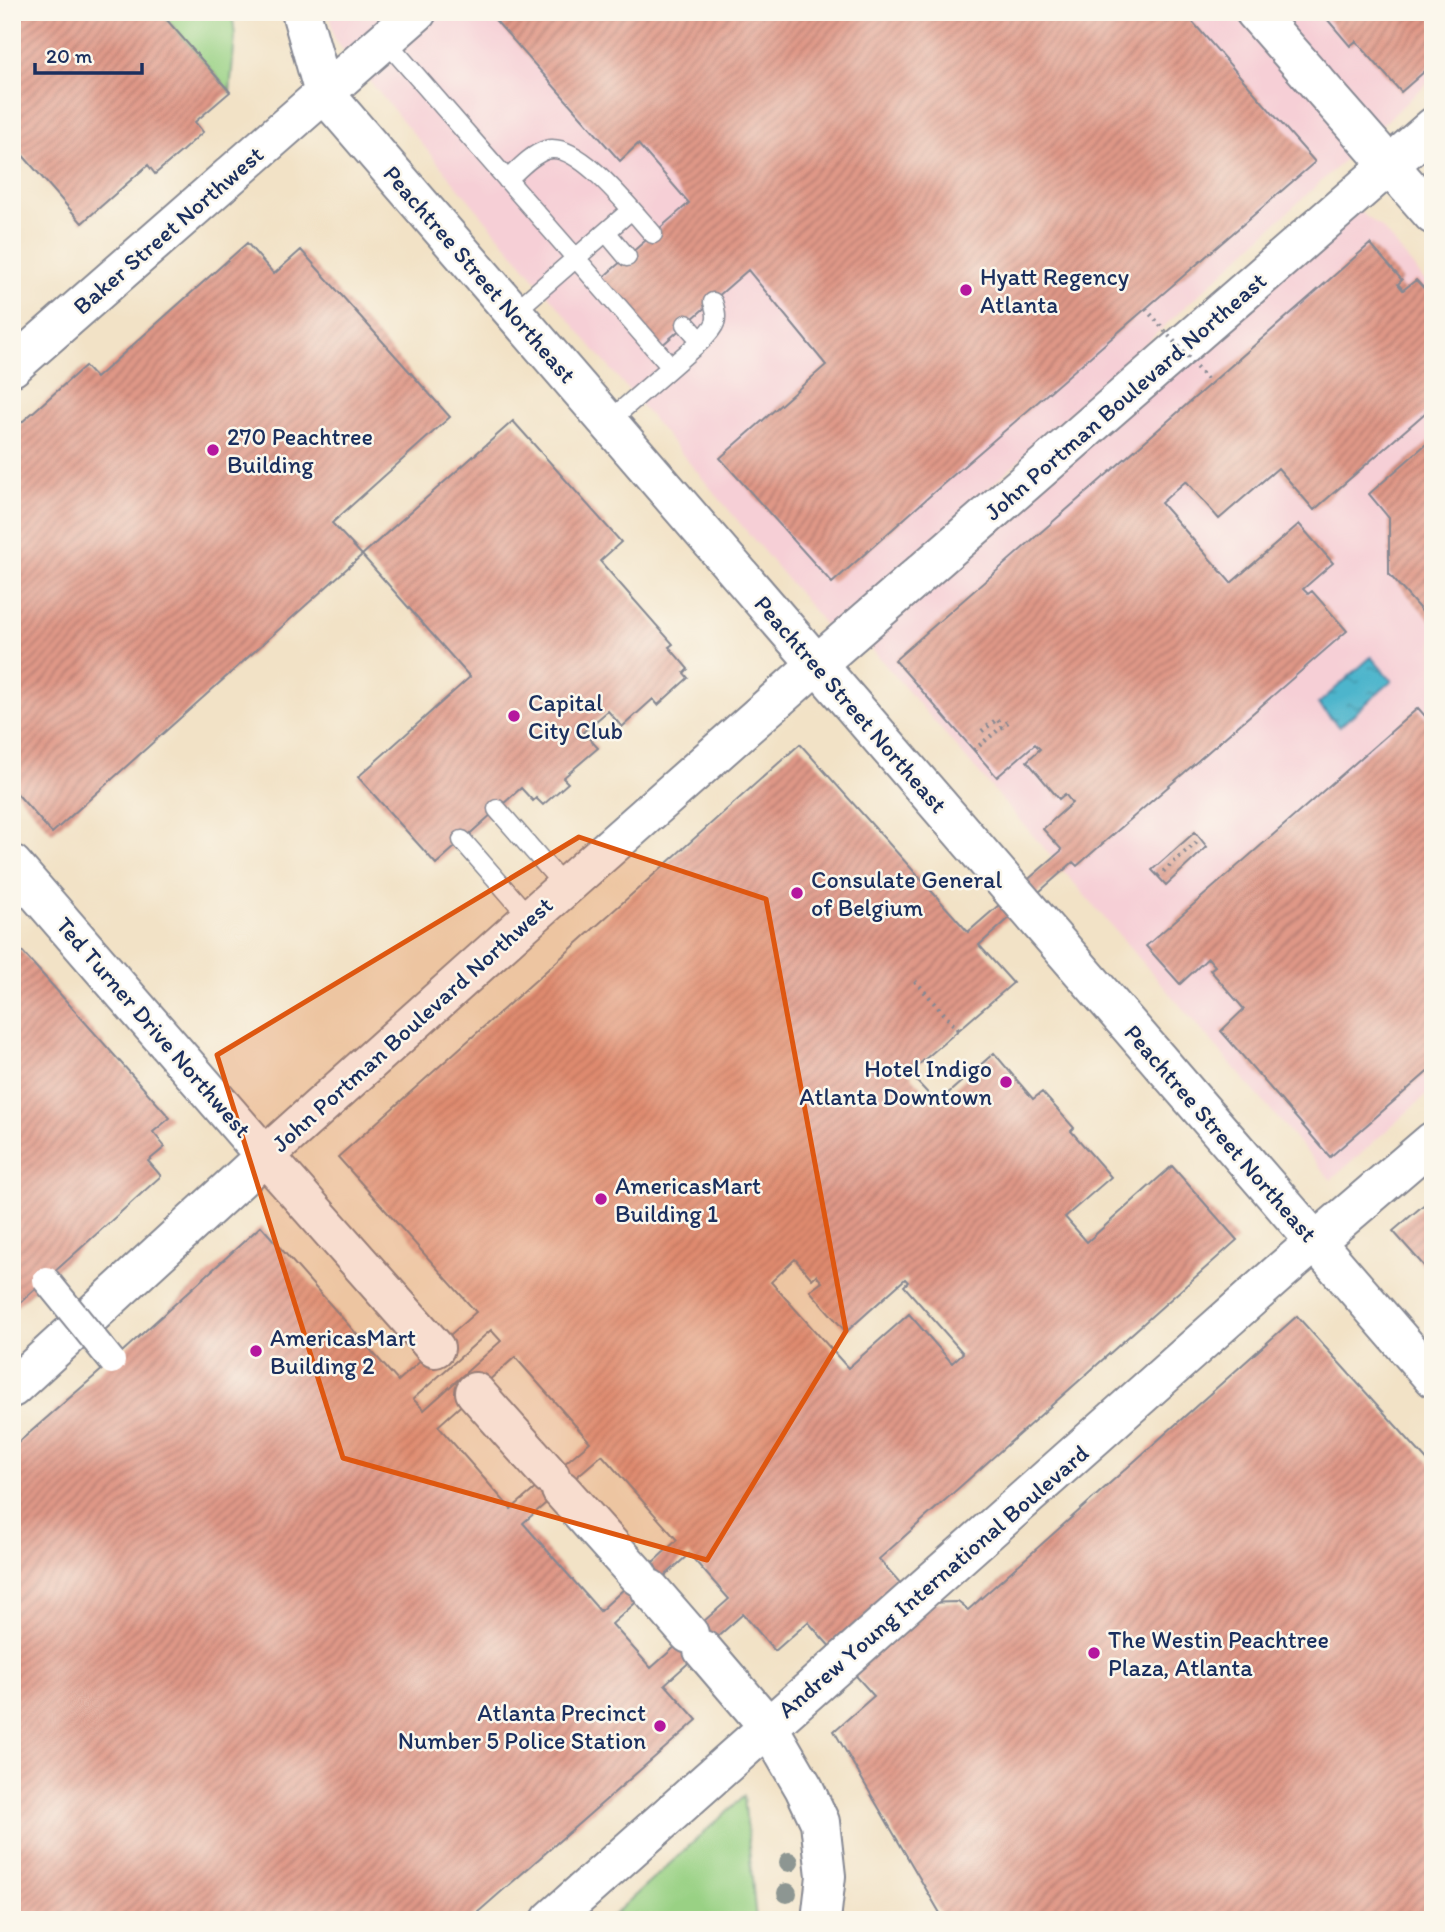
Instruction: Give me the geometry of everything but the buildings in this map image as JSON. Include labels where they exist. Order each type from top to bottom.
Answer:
[{"type":"street","name":"Peachtree Street Northeast","points":[[301,12],[324,93],[1433,1378]]},
{"type":"street","name":"Baker Street Northwest","points":[[12,367],[417,12]]},
{"type":"street","points":[[1255,12],[1433,215]]},
{"type":"street","name":"John Portman Boulevard Northeast","points":[[817,664],[1433,127]]},
{"type":"street","name":"John Portman Boulevard Northwest","points":[[12,1388],[265,1156],[817,664]]},
{"type":"street","name":"Ted Turner Drive Northwest","points":[[12,864],[265,1156],[644,1582],[768,1726],[804,1788],[820,1822],[826,1876],[821,1920]]},
{"type":"street","name":"Andrew Young International Boulevard","points":[[551,1920],[1433,1141]]},
{"type":"street","points":[[46,1280],[112,1360]]},
{"type":"lane","points":[[385,40],[671,367]]},
{"type":"lane","points":[[507,180],[528,161],[547,150],[562,150],[583,160],[653,234]]},
{"type":"lane","points":[[513,313],[631,210]]},
{"type":"lane","points":[[606,232],[627,257]]},
{"type":"lane","points":[[608,422],[715,326],[717,313],[713,302]]},
{"type":"lane","points":[[686,324],[701,341]]},
{"type":"lane","points":[[498,809],[565,887]]},
{"type":"lane","points":[[462,840],[530,918]]},
{"type":"path","points":[[1146,309],[1210,383]]},
{"type":"path","points":[[982,731],[997,719],[1003,726]]},
{"type":"path","points":[[974,750],[1009,721]]},
{"type":"path","points":[[1158,876],[1197,842]]},
{"type":"path","points":[[915,981],[958,1030]]},
{"type":"highlighted area","points":[[579,837],[766,899],[846,1331],[707,1560],[343,1458],[217,1055]]},
{"type":"shaded area","name":"Hyatt Regency Atlanta","points":[[330,12],[1433,12],[1433,78],[832,633],[334,39]]},
{"type":"shaded area","points":[[1347,203],[1381,227],[1433,291],[1433,1089],[1331,1180],[856,631]]},
{"type":"green space","points":[[160,12],[232,12],[235,36],[230,92]]},
{"type":"green space","points":[[744,1796],[756,1920],[608,1920]]},
{"type":"water","points":[[1371,657],[1392,681],[1339,727],[1318,704]]},
{"type":"place","name":"Hyatt Regency Atlanta","points":[[966,290]]},
{"type":"place","name":"270 Peachtree Building","points":[[213,450]]},
{"type":"place","name":"Capital City Club","points":[[514,716]]},
{"type":"place","name":"Consulate General of Belgium","points":[[797,893]]},
{"type":"place","name":"Hotel Indigo Atlanta Downtown","points":[[1006,1082]]},
{"type":"place","name":"AmericasMart Building 1","points":[[601,1199]]},
{"type":"place","name":"AmericasMart Building 2","points":[[256,1351]]},
{"type":"place","name":"The Westin Peachtree Plaza, Atlanta","points":[[1094,1653]]},
{"type":"place","name":"Atlanta Precinct Number 5 Police Station","points":[[660,1726]]}]
